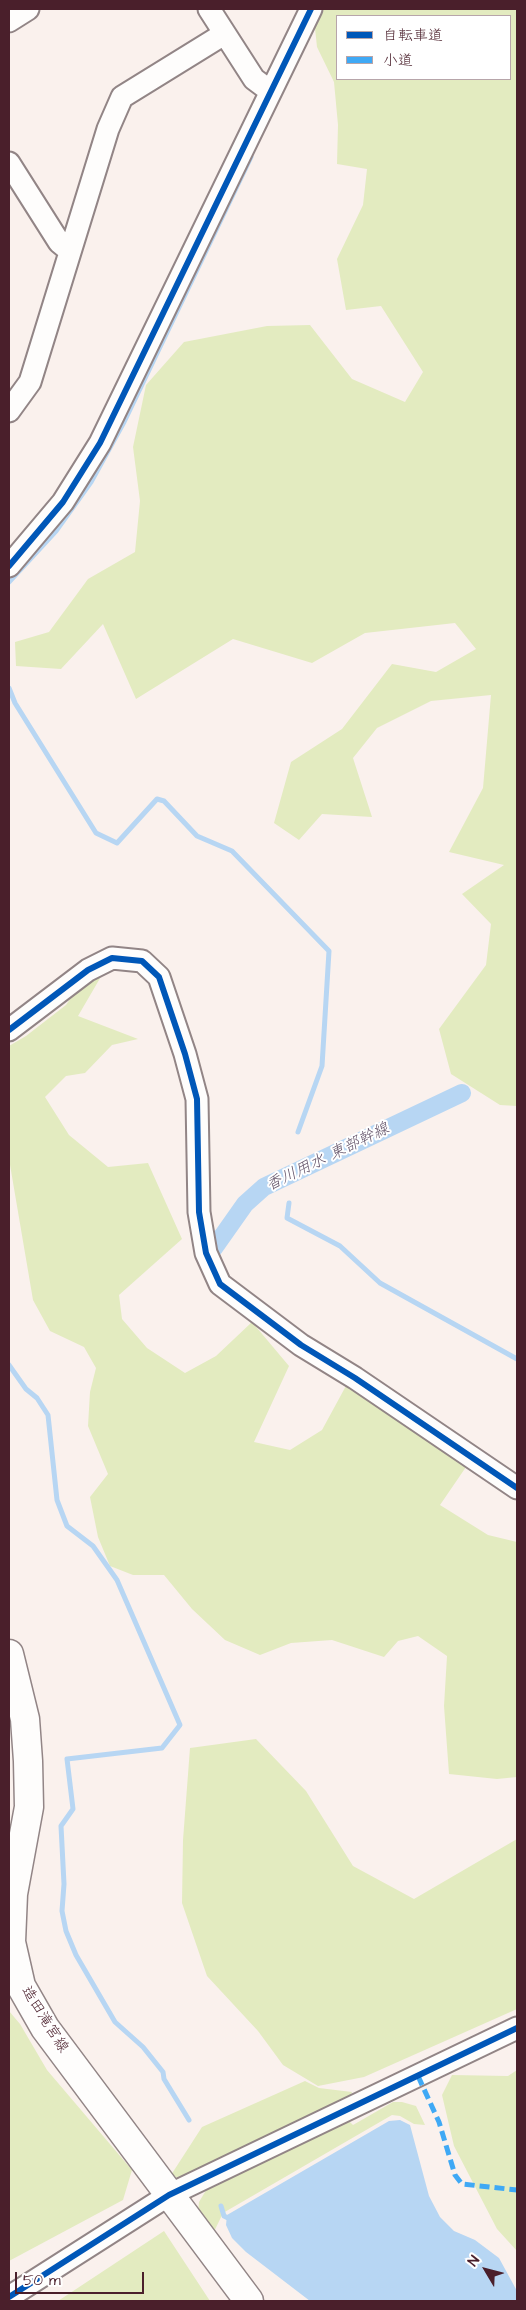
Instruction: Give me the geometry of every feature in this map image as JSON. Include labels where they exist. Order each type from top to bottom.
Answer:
[{"type":"main road","name":"造田滝宮線","points":[[9,1654],[25,1719],[30,1807],[13,1894],[11,1942],[21,1986],[45,2028],[249,2301]]},
{"type":"street","points":[[9,21],[28,9]]},
{"type":"street","points":[[209,9],[254,79],[270,91]]},
{"type":"street","points":[[9,566],[63,502],[100,443],[311,9]]},
{"type":"street","points":[[9,410],[30,382],[108,129],[122,97],[224,34]]},
{"type":"street","points":[[9,163],[59,242],[70,251]]},
{"type":"street","points":[[9,1030],[88,970],[112,958],[142,960],[159,977],[185,1054],[197,1099],[199,1212],[206,1253],[220,1284],[301,1345],[355,1378],[517,1488]]},
{"type":"street","points":[[9,2297],[169,2195],[517,2028]]},
{"type":"green space","points":[[313,9],[517,9],[517,1106],[500,1105],[451,1074],[439,1029],[486,965],[491,924],[462,894],[504,865],[449,852],[483,788],[491,695],[431,701],[377,728],[353,758],[372,817],[322,814],[299,840],[274,823],[291,762],[342,729],[392,664],[436,672],[476,649],[455,623],[365,633],[312,663],[233,639],[136,699],[103,624],[61,669],[16,666],[15,642],[49,632],[88,579],[135,552],[140,501],[133,447],[146,385],[184,342],[267,326],[310,325],[352,379],[405,402],[423,372],[381,306],[346,310],[337,259],[363,205],[367,169],[337,164],[338,125],[334,82],[317,47]]},
{"type":"green space","points":[[106,968],[78,1016],[138,1039],[112,1045],[85,1073],[66,1076],[45,1097],[69,1135],[108,1167],[148,1163],[182,1239],[119,1295],[122,1319],[147,1348],[185,1373],[216,1356],[252,1322],[289,1366],[254,1442],[290,1450],[322,1430],[347,1384],[466,1467],[440,1505],[488,1535],[517,1542],[517,1777],[497,1779],[449,1774],[444,1706],[447,1656],[418,1636],[398,1641],[384,1657],[332,1640],[291,1643],[260,1655],[225,1640],[192,1609],[164,1575],[133,1575],[110,1566],[98,1537],[90,1497],[108,1474],[88,1426],[90,1392],[96,1368],[84,1347],[50,1331],[33,1300],[9,1159],[9,1046],[26,1036],[66,1005],[76,990]]},
{"type":"green space","points":[[256,1739],[306,1791],[353,1866],[414,1899],[517,1839],[517,2009],[364,2077],[318,2086],[283,2065],[258,2031],[207,1976],[182,1903],[183,1840],[190,1748]]},
{"type":"green space","points":[[9,2011],[20,2024],[47,2070],[132,2170],[123,2200],[9,2261]]},
{"type":"green space","points":[[517,2070],[517,2251],[497,2229],[454,2146],[442,2095],[452,2075],[508,2076]]},
{"type":"green space","points":[[305,2081],[319,2088],[352,2092],[348,2103],[181,2179],[171,2175],[202,2127]]},
{"type":"green space","points":[[393,2102],[402,2102],[416,2106],[425,2125],[414,2124],[400,2116],[392,2115],[223,2213],[211,2238],[198,2212],[199,2202],[208,2187],[347,2119],[353,2125]]},
{"type":"green space","points":[[164,2231],[210,2301],[58,2301]]},
{"type":"water","points":[[400,2120],[410,2125],[429,2196],[440,2217],[454,2231],[475,2240],[499,2258],[517,2291],[517,2301],[310,2301],[246,2252],[232,2238],[226,2225],[227,2215],[389,2121]]},
{"type":"waterway","points":[[9,582],[56,531],[91,482],[124,422],[251,157]]},
{"type":"waterway","points":[[9,688],[15,703],[96,833],[117,843],[157,799],[164,801],[197,836],[232,851],[329,951],[322,1066],[298,1132]]},
{"type":"waterway","name":"香川用水 東部幹線","points":[[214,1248],[245,1204],[264,1187],[462,1093]]},
{"type":"waterway","points":[[289,1203],[287,1218],[340,1246],[380,1283],[517,1359]]},
{"type":"waterway","points":[[9,1365],[26,1389],[37,1398],[48,1415],[57,1500],[67,1526],[93,1546],[117,1580],[180,1725],[162,1748],[67,1759],[73,1809],[61,1826],[64,1884],[62,1911],[66,1931],[76,1955],[115,2022],[143,2047],[163,2072],[164,2079],[189,2120]]},
{"type":"waterway","points":[[221,2206],[224,2216],[232,2220]]},
{"type":"marked path","points":[[418,2076],[439,2122],[455,2175],[462,2184],[517,2190]]},
{"type":"cycle path","points":[[9,566],[63,502],[100,443],[311,9]]},
{"type":"cycle path","points":[[9,1030],[88,970],[112,958],[142,961],[159,977],[185,1054],[197,1099],[199,1212],[206,1253],[220,1284],[301,1345],[355,1378],[517,1488]]},
{"type":"cycle path","points":[[9,2297],[169,2195],[517,2028]]}]
